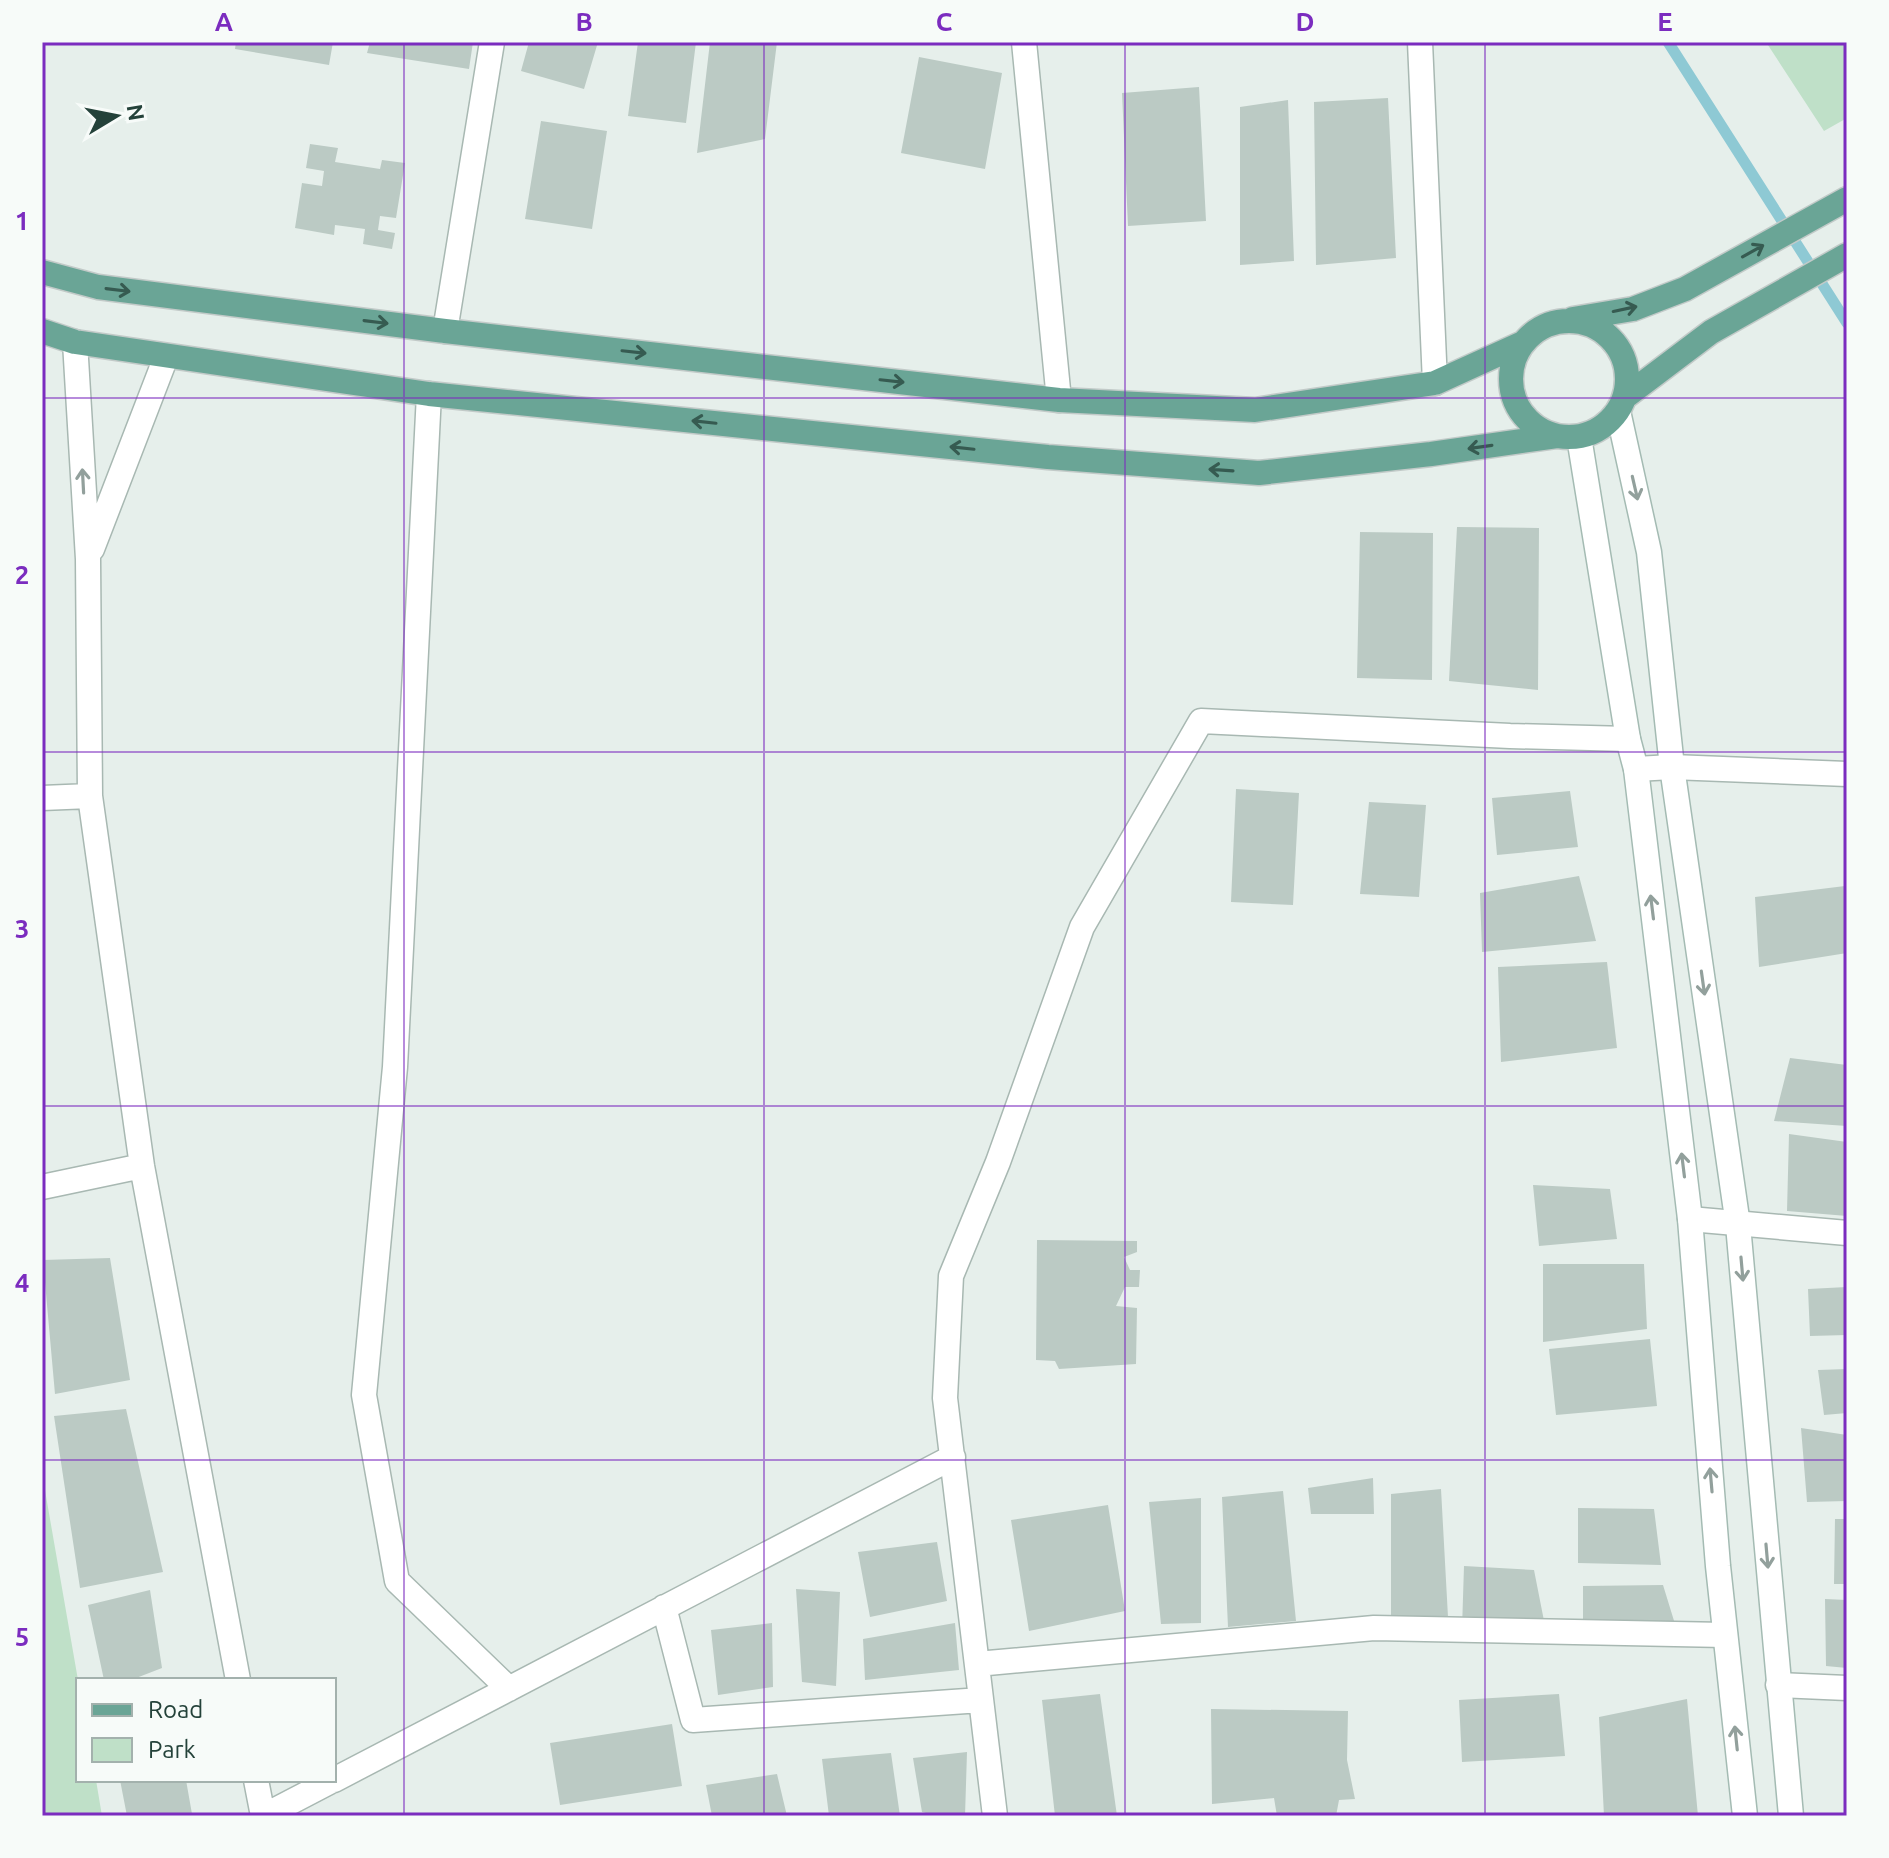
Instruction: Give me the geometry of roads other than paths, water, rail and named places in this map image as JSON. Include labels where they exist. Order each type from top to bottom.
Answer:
[{"type":"main road","points":[[1568,436],[1539,429],[1524,416],[1515,399],[1511,380],[1514,361],[1523,343],[1534,332],[1563,320],[1633,309],[1685,289],[1847,199]]},
{"type":"main road","points":[[42,331],[75,342],[166,357],[429,394],[1048,457],[1259,473],[1594,432],[1607,423],[1621,404],[1711,332],[1847,255]]},
{"type":"main road","points":[[42,272],[98,287],[445,331],[1059,400],[1255,410],[1435,383],[1523,343]]},
{"type":"main road","points":[[1563,320],[1582,322],[1601,329],[1615,342],[1624,359],[1628,378],[1621,404]]},
{"type":"street","points":[[445,331],[492,42]]},
{"type":"street","points":[[1024,42],[1059,400]]},
{"type":"street","points":[[1420,42],[1435,383]]},
{"type":"street","points":[[75,342],[88,559],[90,796],[142,1166],[238,1678]]},
{"type":"street","points":[[88,559],[166,357]]},
{"type":"street","points":[[429,394],[395,1067],[364,1395],[397,1581],[509,1689]]},
{"type":"street","points":[[1621,404],[1649,552],[1672,767],[1738,1225],[1791,1816]]},
{"type":"street","points":[[1568,436],[1636,769],[1690,1219],[1725,1635],[1745,1816]]},
{"type":"street","points":[[995,1816],[945,1398],[951,1276],[998,1162],[1082,927],[1201,721],[1628,739]]},
{"type":"street","points":[[1636,769],[1672,767],[1847,774]]},
{"type":"street","points":[[42,798],[90,796]]},
{"type":"street","points":[[42,1187],[142,1166]]},
{"type":"street","points":[[1690,1219],[1847,1233]]},
{"type":"street","points":[[336,1779],[953,1457]]},
{"type":"street","points":[[664,1607],[693,1720],[981,1700]]},
{"type":"street","points":[[977,1664],[1374,1628],[1725,1635]]},
{"type":"street","points":[[1778,1685],[1847,1688]]},
{"type":"street","points":[[256,1782],[263,1816],[330,1782]]},
{"type":"waterway","points":[[1668,42],[1847,323]]}]
